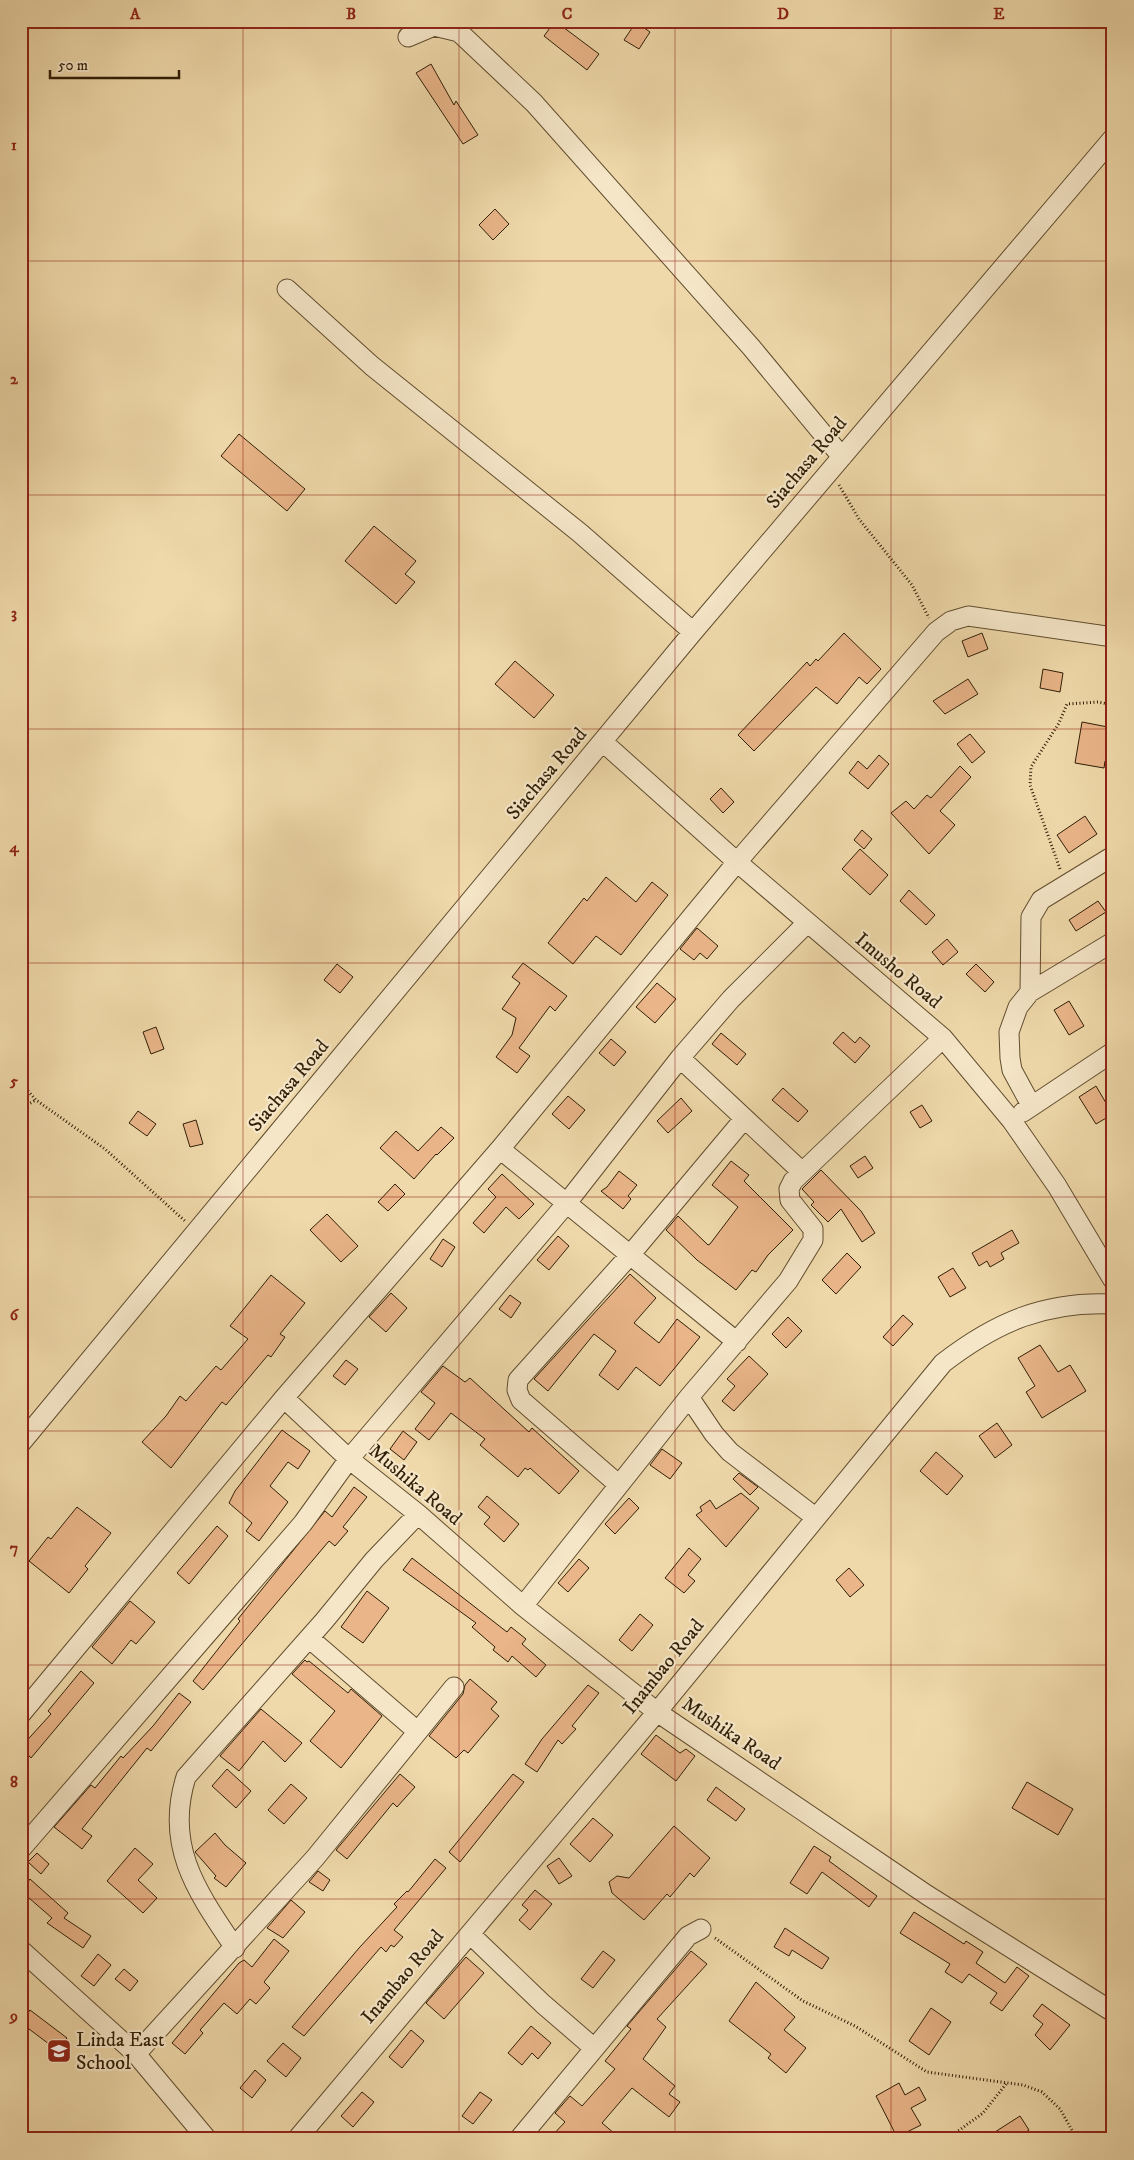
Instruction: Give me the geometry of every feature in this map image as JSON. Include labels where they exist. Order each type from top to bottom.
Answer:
[{"type":"street","points":[[408,37],[434,26],[460,32],[501,70],[534,103],[751,347],[836,464]]},
{"type":"street","name":"Siachasa Road","points":[[21,1443],[693,632],[1113,138]]},
{"type":"street","points":[[287,289],[372,366],[580,533],[693,632]]},
{"type":"street","points":[[21,1714],[284,1398],[500,1149],[737,862],[936,632],[951,621],[968,616],[1113,636]]},
{"type":"street","name":"Imusho Road","points":[[603,742],[807,923],[943,1038],[1012,1121],[1106,1256],[1113,1280]]},
{"type":"street","points":[[1030,992],[1031,917],[1041,900],[1113,856]]},
{"type":"street","points":[[21,1849],[303,1523],[349,1459],[566,1204],[680,1058],[731,1000],[807,923]]},
{"type":"street","points":[[1031,1105],[1012,1070],[1009,1032],[1018,1007],[1030,992],[1113,942]]},
{"type":"street","points":[[523,1606],[689,1397],[788,1281],[813,1240],[813,1228],[790,1200],[789,1189],[801,1171],[943,1038]]},
{"type":"street","points":[[1012,1121],[1031,1105],[1113,1052]]},
{"type":"street","points":[[680,1058],[801,1171]]},
{"type":"street","points":[[619,1485],[521,1400],[517,1390],[518,1380],[630,1255],[744,1119]]},
{"type":"street","points":[[500,1149],[737,1342]]},
{"type":"street","name":"Inambao Road","points":[[297,2139],[657,1712],[943,1363],[969,1342],[1040,1310],[1084,1303],[1113,1304]]},
{"type":"street","points":[[689,1397],[714,1434],[730,1452],[815,1517]]},
{"type":"street","name":"Mushika Road","points":[[284,1398],[349,1459],[418,1514],[523,1606],[657,1712],[927,1895],[1113,2012]]},
{"type":"street","points":[[235,1948],[196,1886],[183,1854],[178,1821],[179,1800],[186,1777],[309,1638],[374,1560],[418,1514]]},
{"type":"street","points":[[309,1638],[417,1731]]},
{"type":"street","points":[[136,2054],[316,1858],[454,1687]]},
{"type":"street","points":[[518,2139],[688,1936],[701,1929]]},
{"type":"street","points":[[470,1934],[542,2004],[594,2048]]},
{"type":"street","points":[[21,1950],[136,2054],[207,2139]]},
{"type":"path","points":[[836,464],[859,520],[912,585],[936,632]]},
{"type":"path","points":[[1066,884],[1030,785],[1031,767],[1059,723],[1067,704],[1098,702],[1113,705]]},
{"type":"path","points":[[21,1083],[36,1100],[105,1149],[197,1231]]},
{"type":"path","points":[[21,1108],[36,1100]]},
{"type":"path","points":[[701,1929],[803,2001],[855,2026],[927,2072],[1023,2085],[1042,2092],[1060,2109],[1077,2139]]},
{"type":"path","points":[[947,2139],[983,2113],[1006,2084]]},
{"type":"building","points":[[555,21],[599,54],[587,70],[544,36]]},
{"type":"building","points":[[636,22],[650,32],[639,49],[624,40]]},
{"type":"building","points":[[431,64],[454,105],[456,101],[478,135],[463,144],[416,73]]},
{"type":"building","points":[[495,209],[509,224],[493,240],[479,225]]},
{"type":"building","points":[[239,434],[305,489],[287,511],[221,456]]},
{"type":"building","points":[[374,526],[416,561],[405,574],[415,582],[396,604],[345,561]]},
{"type":"building","points":[[844,633],[881,669],[867,684],[859,677],[837,704],[816,687],[754,751],[738,735],[807,662],[810,666],[816,659],[818,661]]},
{"type":"building","points":[[982,633],[988,649],[968,657],[962,641]]},
{"type":"building","points":[[515,661],[554,695],[534,718],[495,684]]},
{"type":"building","points":[[1043,669],[1063,673],[1060,692],[1040,688]]},
{"type":"building","points":[[968,679],[978,694],[945,714],[933,701]]},
{"type":"building","points":[[1082,722],[1113,728],[1113,762],[1105,761],[1104,768],[1075,763]]},
{"type":"building","points":[[970,734],[985,752],[972,763],[957,744]]},
{"type":"building","points":[[879,755],[889,764],[868,789],[849,773],[858,761],[867,769]]},
{"type":"building","points":[[960,766],[971,777],[940,811],[955,825],[929,854],[891,813],[906,801],[914,809],[927,795],[931,798]]},
{"type":"building","points":[[721,788],[734,802],[723,813],[710,799]]},
{"type":"building","points":[[1085,816],[1097,834],[1069,853],[1057,835]]},
{"type":"building","points":[[862,830],[872,839],[864,849],[854,840]]},
{"type":"building","points":[[860,849],[888,875],[870,895],[842,869]]},
{"type":"building","points":[[606,877],[636,902],[652,882],[668,895],[621,955],[596,936],[573,964],[548,943],[584,898],[587,901]]},
{"type":"building","points":[[909,890],[935,915],[926,925],[900,901]]},
{"type":"building","points":[[1098,901],[1106,912],[1076,931],[1069,920]]},
{"type":"building","points":[[697,928],[718,946],[707,959],[700,953],[694,960],[680,949]]},
{"type":"building","points":[[947,939],[958,952],[943,965],[932,952]]},
{"type":"building","points":[[523,963],[567,996],[555,1011],[550,1006],[519,1048],[530,1056],[517,1073],[496,1057],[512,1035],[516,1018],[502,1009],[520,983],[512,977]]},
{"type":"building","points":[[337,964],[353,977],[340,993],[324,980]]},
{"type":"building","points":[[976,964],[994,982],[985,992],[966,974]]},
{"type":"building","points":[[657,983],[676,999],[655,1023],[636,1007]]},
{"type":"building","points":[[1069,1001],[1084,1026],[1069,1035],[1054,1010]]},
{"type":"building","points":[[156,1027],[164,1049],[151,1054],[143,1032]]},
{"type":"building","points":[[843,1032],[855,1043],[860,1037],[870,1046],[855,1063],[833,1043]]},
{"type":"building","points":[[721,1033],[746,1054],[737,1065],[712,1044]]},
{"type":"building","points":[[611,1039],[626,1052],[614,1066],[599,1053]]},
{"type":"building","points":[[1096,1086],[1106,1103],[1113,1098],[1113,1114],[1096,1124],[1079,1097]]},
{"type":"building","points":[[783,1088],[808,1111],[798,1122],[772,1100]]},
{"type":"building","points":[[568,1096],[585,1110],[569,1129],[552,1114]]},
{"type":"building","points":[[681,1098],[692,1111],[668,1133],[657,1121]]},
{"type":"building","points":[[922,1105],[932,1121],[920,1128],[910,1112]]},
{"type":"building","points":[[138,1111],[156,1124],[147,1136],[129,1123]]},
{"type":"building","points":[[196,1120],[203,1144],[190,1147],[183,1124]]},
{"type":"building","points":[[441,1127],[454,1138],[436,1154],[414,1179],[380,1148],[396,1131],[418,1151]]},
{"type":"building","points":[[865,1156],[873,1168],[858,1178],[850,1166]]},
{"type":"building","points":[[731,1161],[749,1175],[744,1181],[793,1230],[768,1255],[756,1272],[752,1270],[736,1290],[697,1260],[666,1230],[678,1216],[708,1245],[710,1244],[738,1207],[712,1185]]},
{"type":"building","points":[[821,1170],[861,1211],[875,1233],[862,1242],[841,1209],[828,1222],[811,1205],[814,1202],[802,1189]]},
{"type":"building","points":[[619,1171],[637,1185],[628,1196],[631,1199],[623,1209],[601,1191],[607,1187]]},
{"type":"building","points":[[502,1174],[534,1204],[519,1219],[506,1207],[484,1233],[473,1223],[496,1197],[488,1189]]},
{"type":"building","points":[[395,1184],[405,1194],[388,1211],[378,1202]]},
{"type":"building","points":[[327,1214],[358,1246],[341,1262],[310,1230]]},
{"type":"building","points":[[1012,1230],[1019,1243],[1001,1253],[1004,1259],[990,1267],[987,1261],[979,1266],[972,1253]]},
{"type":"building","points":[[558,1236],[569,1246],[549,1270],[537,1260]]},
{"type":"building","points":[[443,1239],[455,1247],[442,1267],[430,1259]]},
{"type":"building","points":[[847,1253],[861,1267],[836,1294],[822,1280]]},
{"type":"building","points":[[953,1268],[966,1288],[950,1297],[938,1277]]},
{"type":"building","points":[[630,1274],[656,1298],[634,1323],[659,1343],[677,1319],[700,1337],[660,1386],[636,1367],[618,1390],[599,1375],[616,1351],[594,1334],[548,1391],[534,1379]]},
{"type":"building","points":[[271,1275],[305,1303],[280,1334],[285,1337],[271,1357],[268,1355],[226,1405],[222,1402],[171,1468],[142,1442],[166,1416],[180,1396],[186,1401],[216,1366],[221,1370],[248,1339],[230,1326]]},
{"type":"building","points":[[391,1293],[407,1308],[386,1332],[369,1317]]},
{"type":"building","points":[[510,1295],[521,1303],[511,1318],[499,1309]]},
{"type":"building","points":[[903,1315],[913,1324],[893,1346],[883,1337]]},
{"type":"building","points":[[788,1317],[802,1331],[786,1348],[772,1334]]},
{"type":"building","points":[[1040,1345],[1058,1372],[1070,1365],[1086,1391],[1042,1418],[1026,1392],[1035,1386],[1018,1358]]},
{"type":"building","points":[[749,1356],[768,1374],[734,1411],[722,1401],[735,1386],[727,1379]]},
{"type":"building","points":[[346,1360],[358,1369],[345,1385],[333,1376]]},
{"type":"building","points":[[443,1366],[465,1382],[470,1378],[529,1432],[532,1428],[579,1471],[559,1494],[530,1468],[528,1470],[525,1468],[518,1477],[480,1445],[485,1439],[451,1413],[429,1440],[415,1429],[435,1403],[421,1392]]},
{"type":"building","points":[[997,1423],[1012,1445],[995,1458],[979,1436]]},
{"type":"building","points":[[282,1430],[310,1451],[298,1469],[288,1462],[270,1486],[288,1502],[259,1541],[246,1531],[252,1523],[229,1503],[235,1491]]},
{"type":"building","points":[[403,1431],[417,1442],[404,1460],[390,1449]]},
{"type":"building","points":[[662,1449],[682,1463],[670,1479],[650,1465]]},
{"type":"building","points":[[936,1452],[963,1476],[947,1495],[920,1471]]},
{"type":"building","points":[[739,1473],[758,1487],[750,1495],[733,1479]]},
{"type":"building","points":[[354,1487],[367,1497],[343,1527],[348,1531],[335,1546],[329,1541],[203,1690],[193,1681],[240,1621],[238,1619],[325,1511],[332,1517]]},
{"type":"building","points":[[741,1493],[759,1508],[726,1547],[696,1515],[702,1511],[700,1507],[710,1500],[716,1509]]},
{"type":"building","points":[[487,1496],[519,1524],[504,1542],[484,1524],[490,1517],[478,1507]]},
{"type":"building","points":[[629,1498],[639,1508],[615,1534],[605,1524]]},
{"type":"building","points":[[77,1507],[111,1533],[85,1566],[88,1569],[69,1593],[29,1561],[48,1537],[51,1539]]},
{"type":"building","points":[[217,1526],[228,1536],[189,1584],[177,1573]]},
{"type":"building","points":[[689,1548],[701,1559],[688,1575],[695,1581],[684,1593],[665,1578]]},
{"type":"building","points":[[412,1558],[507,1632],[511,1627],[526,1639],[522,1644],[546,1665],[536,1677],[512,1656],[508,1662],[493,1650],[495,1647],[472,1627],[476,1623],[403,1570]]},
{"type":"building","points":[[579,1559],[589,1568],[568,1592],[558,1583]]},
{"type":"building","points":[[849,1568],[864,1585],[850,1597],[836,1580]]},
{"type":"building","points":[[367,1591],[389,1608],[363,1643],[341,1627]]},
{"type":"building","points":[[130,1601],[155,1622],[136,1644],[131,1640],[112,1664],[92,1647]]},
{"type":"building","points":[[640,1614],[653,1625],[632,1651],[619,1640]]},
{"type":"building","points":[[305,1660],[309,1661],[348,1693],[351,1689],[382,1716],[341,1768],[310,1741],[335,1711],[292,1674]]},
{"type":"building","points":[[81,1671],[94,1683],[31,1758],[21,1747],[51,1714],[48,1711]]},
{"type":"building","points":[[470,1679],[497,1702],[491,1709],[499,1716],[468,1753],[464,1750],[456,1758],[429,1736],[463,1694],[465,1685]]},
{"type":"building","points":[[588,1685],[599,1693],[572,1726],[576,1729],[562,1744],[558,1740],[537,1772],[525,1764],[542,1739]]},
{"type":"building","points":[[179,1693],[191,1702],[151,1751],[147,1748],[82,1829],[92,1836],[82,1849],[54,1827],[91,1785],[95,1788],[121,1756],[123,1758],[153,1726]]},
{"type":"building","points":[[261,1709],[302,1743],[285,1762],[263,1741],[239,1771],[220,1756]]},
{"type":"building","points":[[656,1735],[680,1753],[686,1749],[695,1756],[676,1781],[641,1754]]},
{"type":"building","points":[[227,1769],[251,1791],[236,1808],[212,1786]]},
{"type":"building","points":[[400,1774],[415,1787],[397,1807],[393,1803],[347,1859],[336,1850]]},
{"type":"building","points":[[513,1774],[524,1782],[460,1862],[449,1852]]},
{"type":"building","points":[[1027,1782],[1073,1809],[1058,1835],[1012,1808]]},
{"type":"building","points":[[291,1784],[307,1798],[284,1824],[268,1810]]},
{"type":"building","points":[[716,1787],[745,1809],[736,1821],[707,1800]]},
{"type":"building","points":[[593,1818],[613,1835],[590,1862],[570,1844]]},
{"type":"building","points":[[674,1826],[710,1858],[694,1877],[690,1873],[670,1897],[667,1894],[644,1920],[612,1893],[609,1882],[617,1876],[629,1878]]},
{"type":"building","points":[[215,1833],[225,1845],[246,1863],[226,1887],[214,1878],[216,1876],[195,1852]]},
{"type":"building","points":[[814,1846],[831,1857],[829,1861],[877,1896],[869,1907],[822,1872],[807,1894],[790,1883]]},
{"type":"building","points":[[135,1848],[153,1864],[138,1880],[157,1898],[143,1913],[107,1881]]},
{"type":"building","points":[[37,1853],[49,1864],[41,1874],[28,1862]]},
{"type":"building","points":[[559,1858],[572,1876],[559,1884],[547,1866]]},
{"type":"building","points":[[435,1859],[446,1868],[394,1930],[403,1937],[394,1947],[391,1945],[386,1952],[381,1947],[304,2036],[292,2027],[359,1948],[397,1907],[394,1904],[408,1892]]},
{"type":"building","points":[[318,1871],[330,1880],[323,1891],[309,1882]]},
{"type":"building","points":[[30,1879],[68,1913],[64,1918],[91,1936],[83,1948],[47,1923],[52,1918],[21,1891]]},
{"type":"building","points":[[535,1890],[552,1904],[530,1930],[519,1920],[528,1910],[522,1905]]},
{"type":"building","points":[[291,1900],[305,1912],[283,1938],[267,1928]]},
{"type":"building","points":[[914,1912],[964,1944],[966,1941],[983,1952],[976,1963],[1005,1983],[1017,1967],[1029,1976],[1002,2011],[990,2003],[997,1993],[969,1974],[962,1983],[945,1972],[950,1964],[900,1933]]},
{"type":"building","points":[[785,1928],[829,1958],[822,1969],[792,1950],[789,1956],[774,1947]]},
{"type":"building","points":[[274,1939],[289,1951],[264,1982],[270,1988],[256,2004],[250,1999],[237,2014],[224,2003],[200,2030],[203,2033],[185,2054],[172,2043],[239,1963],[244,1960],[252,1967]]},
{"type":"building","points":[[603,1951],[615,1960],[593,1988],[581,1979]]},
{"type":"building","points":[[691,1951],[707,1964],[657,2019],[666,2027],[643,2059],[675,2086],[669,2094],[680,2102],[669,2117],[632,2088],[602,2123],[621,2139],[549,2139],[565,2122],[555,2113],[570,2096],[582,2106],[615,2069],[605,2061],[631,2029],[627,2026]]},
{"type":"building","points":[[98,1954],[111,1965],[94,1986],[81,1976]]},
{"type":"building","points":[[466,1957],[484,1973],[444,2019],[426,2003]]},
{"type":"building","points":[[124,1969],[138,1981],[130,1991],[115,1979]]},
{"type":"building","points":[[756,1982],[795,2017],[784,2030],[806,2048],[786,2073],[768,2058],[771,2054],[729,2021]]},
{"type":"building","points":[[1042,2004],[1070,2025],[1050,2050],[1035,2035],[1043,2024],[1033,2016]]},
{"type":"building","points":[[931,2008],[951,2022],[929,2055],[909,2041]]},
{"type":"building","points":[[30,2010],[67,2038],[57,2050],[21,2023]]},
{"type":"building","points":[[531,2026],[551,2043],[538,2059],[532,2053],[522,2065],[508,2053]]},
{"type":"building","points":[[411,2030],[424,2041],[402,2068],[389,2057]]},
{"type":"building","points":[[283,2043],[301,2058],[286,2077],[267,2061]]},
{"type":"building","points":[[255,2070],[266,2080],[252,2098],[240,2088]]},
{"type":"building","points":[[899,2083],[905,2095],[919,2087],[926,2100],[911,2108],[921,2125],[897,2137],[876,2096]]},
{"type":"building","points":[[362,2092],[374,2102],[353,2127],[341,2116]]},
{"type":"building","points":[[480,2092],[492,2100],[473,2124],[462,2116]]},
{"type":"building","points":[[1020,2116],[1029,2130],[1015,2139],[984,2139]]},
{"type":"place","name":"Linda East School","points":[[59,2051]]}]
